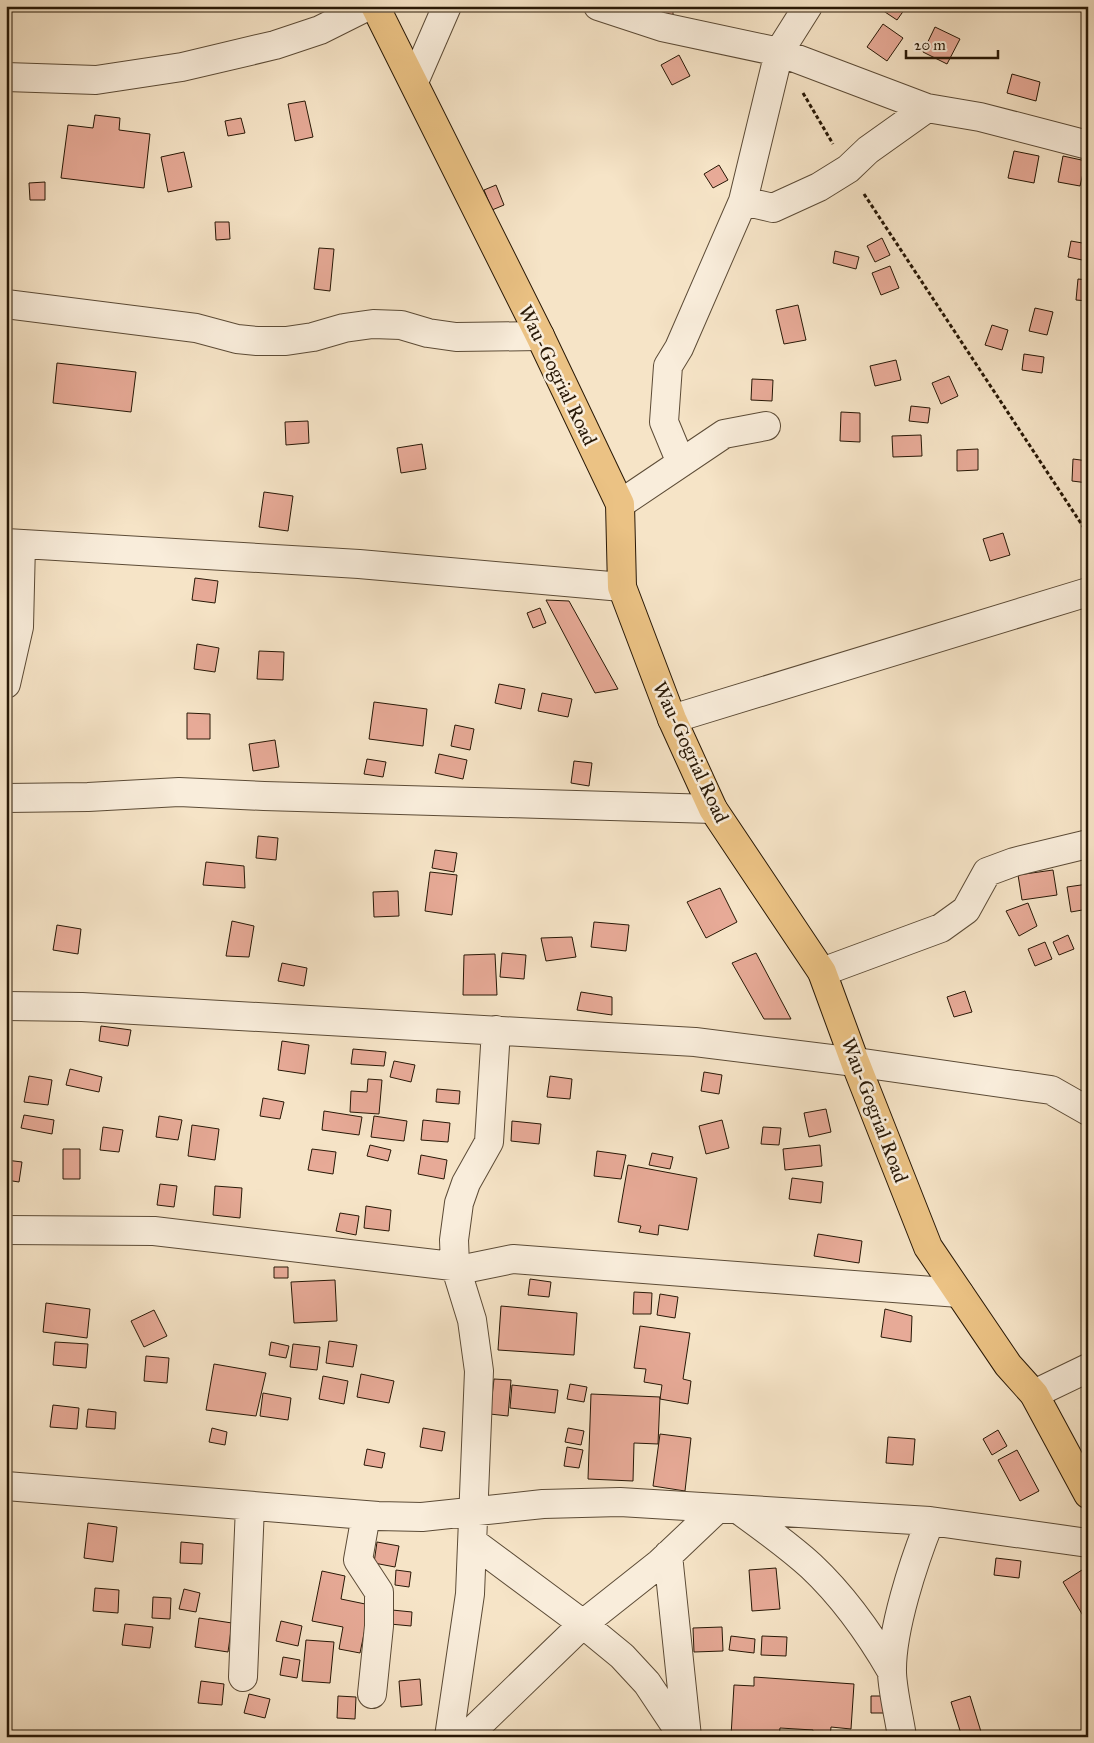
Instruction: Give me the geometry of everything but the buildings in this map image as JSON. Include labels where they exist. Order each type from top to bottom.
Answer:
[{"type":"main road","name":"Wau-Gogrial Road","points":[[375,6],[540,336],[620,504],[622,587],[672,719],[713,809],[822,972],[854,1062],[928,1247],[1008,1365],[1034,1394],[1088,1494]]},
{"type":"street","points":[[6,77],[96,80],[182,67],[275,45],[320,30],[368,6]]},
{"type":"street","points":[[414,82],[447,6]]},
{"type":"street","points":[[598,6],[662,27],[779,52],[927,108],[980,117],[1088,145]]},
{"type":"street","points":[[680,463],[664,422],[668,366],[679,348],[743,201],[779,52],[808,6]]},
{"type":"street","points":[[743,201],[773,208],[819,187],[848,169],[868,150],[927,108]]},
{"type":"street","points":[[6,304],[196,328],[237,339],[257,341],[295,339],[373,324],[401,325],[428,333],[456,336],[540,336]]},
{"type":"street","points":[[620,504],[724,434],[766,426]]},
{"type":"street","points":[[6,684],[19,627],[14,544],[359,564],[622,587]]},
{"type":"street","points":[[672,719],[1088,592]]},
{"type":"street","points":[[6,798],[88,797],[180,792],[713,809]]},
{"type":"street","points":[[822,972],[940,928],[966,910],[987,872],[1014,862],[1088,844]]},
{"type":"street","points":[[6,1006],[82,1007],[695,1042],[1051,1090],[1088,1111]]},
{"type":"street","points":[[449,1737],[465,1643],[474,1544],[479,1372],[472,1320],[455,1265],[454,1240],[459,1203],[466,1183],[490,1142],[496,1030]]},
{"type":"street","points":[[6,1230],[154,1231],[469,1268],[513,1259],[959,1293]]},
{"type":"street","points":[[1034,1394],[1088,1368]]},
{"type":"street","points":[[6,1486],[366,1515],[422,1517],[578,1502],[620,1502],[930,1521],[1088,1543]]},
{"type":"street","points":[[243,1677],[250,1506]]},
{"type":"street","points":[[466,1737],[583,1624],[728,1509]]},
{"type":"street","points":[[728,1509],[788,1547],[835,1591],[856,1616],[892,1672]]},
{"type":"street","points":[[366,1515],[358,1560],[379,1592],[379,1626],[372,1694]]},
{"type":"street","points":[[902,1737],[892,1672],[906,1592],[930,1521]]},
{"type":"street","points":[[474,1544],[583,1624],[622,1656],[647,1683],[683,1737]]},
{"type":"street","points":[[668,1555],[687,1737]]},
{"type":"path","points":[[779,52],[848,169],[1088,534]]}]
